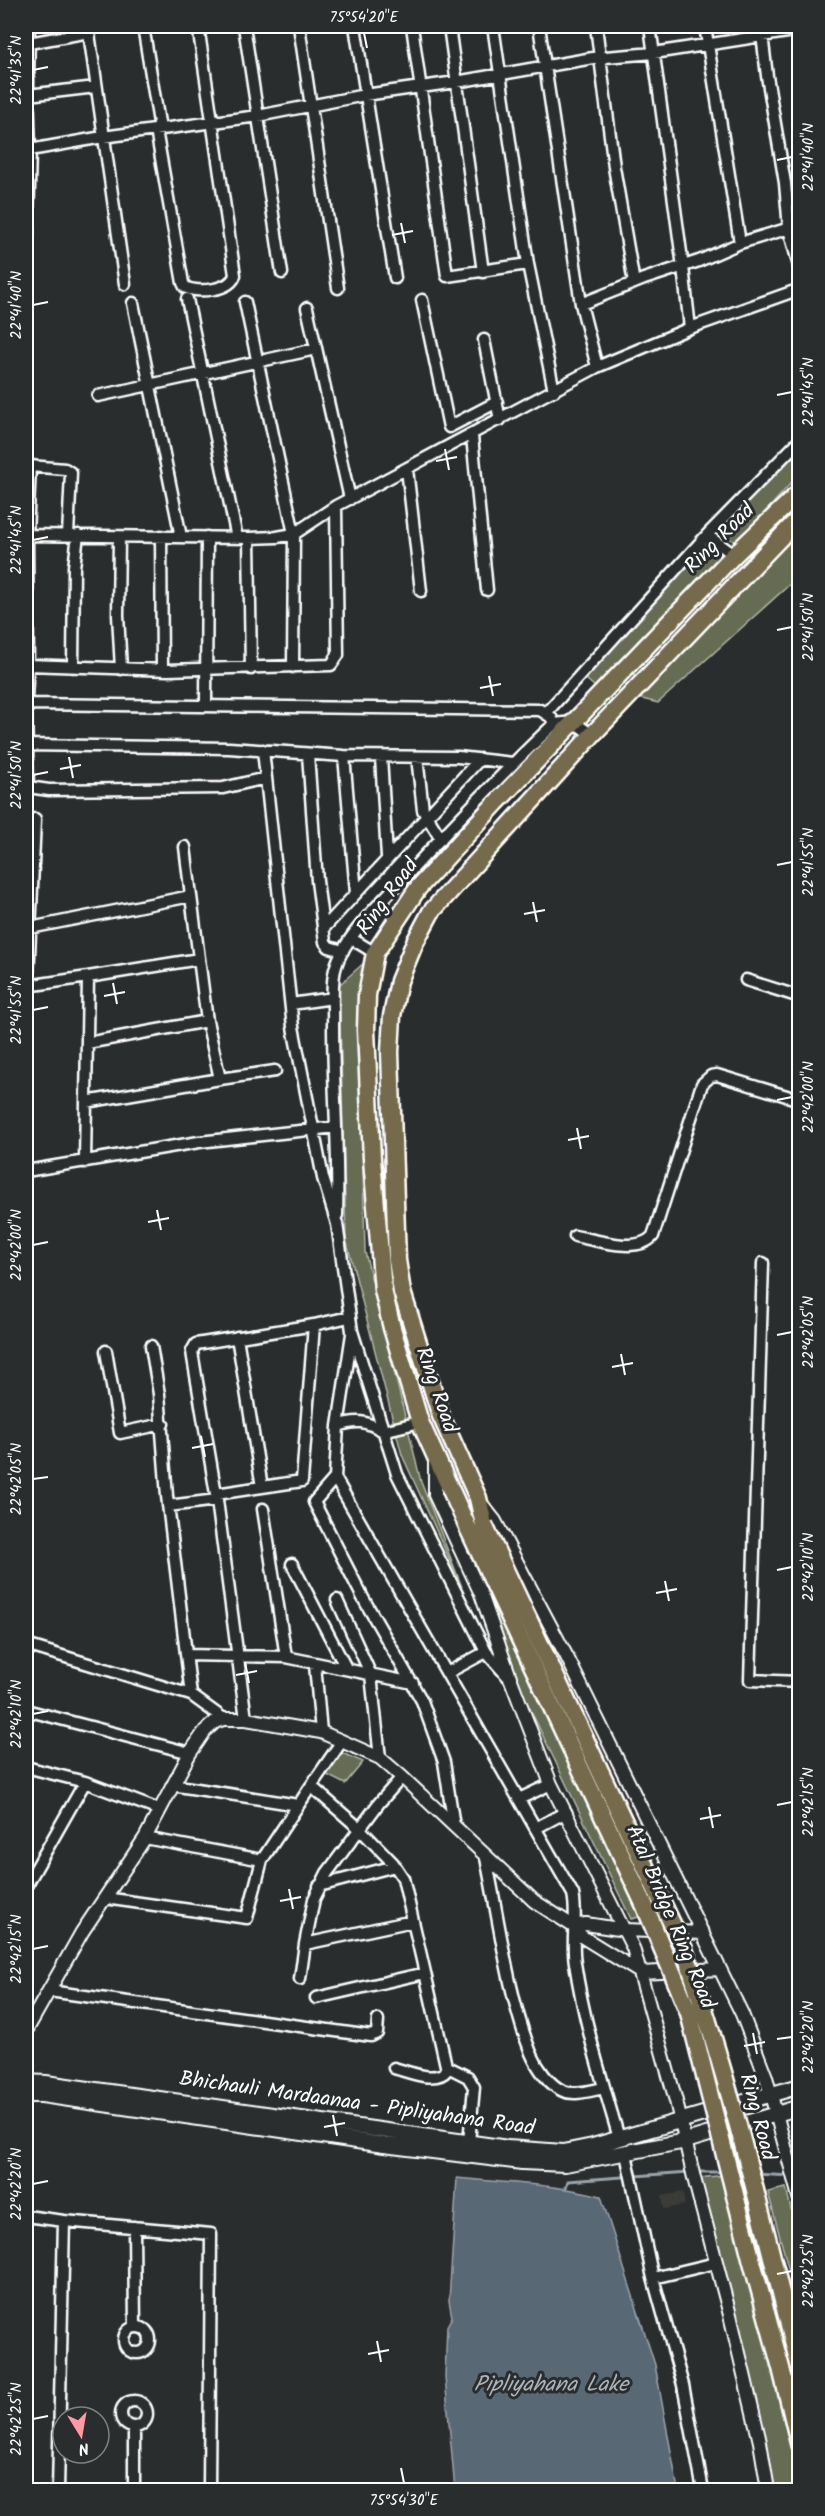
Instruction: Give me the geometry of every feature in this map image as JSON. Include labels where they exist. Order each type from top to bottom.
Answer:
[{"type":"main road","name":"Ring Road","points":[[800,492],[734,555],[496,803],[418,888],[375,953],[367,996],[366,1030],[380,1270],[392,1328],[420,1422],[435,1457],[476,1527],[684,1949],[702,2001],[800,2368]]},
{"type":"main road","name":"Ring Road","points":[[476,1527],[478,1498],[441,1416],[402,1292],[397,1260],[390,1052],[392,1016],[399,981],[415,942],[431,912],[591,735],[800,517]]},
{"type":"main road","name":"Atal Bridge Ring Road","points":[[476,1527],[645,1904],[689,2013],[800,2447]]},
{"type":"main road","name":"Bhichauli Mardaanaa - Pipliyahana Road","points":[[26,2082],[469,2142],[563,2152],[681,2122],[800,2086]]},
{"type":"main road","name":"Bhichauli Mardaanaa - Pipliyahana Road","points":[[26,2095],[42,2095],[384,2145],[522,2162],[565,2164],[686,2141],[800,2107]]},
{"type":"street","points":[[26,297],[30,150],[27,89],[29,26]]},
{"type":"street","points":[[143,26],[183,283],[190,290],[228,285],[235,279],[198,26]]},
{"type":"street","points":[[244,26],[282,273]]},
{"type":"street","points":[[299,26],[338,288]]},
{"type":"street","points":[[355,26],[395,278]]},
{"type":"street","points":[[412,26],[447,276],[528,264]]},
{"type":"street","points":[[449,26],[483,272]]},
{"type":"street","points":[[494,26],[528,264],[554,391]]},
{"type":"street","points":[[539,26],[581,304],[597,367]]},
{"type":"street","points":[[596,26],[615,167],[634,283]]},
{"type":"street","points":[[650,26],[690,328]]},
{"type":"street","points":[[705,26],[740,243]]},
{"type":"street","points":[[29,43],[88,29],[125,284]]},
{"type":"street","points":[[30,150],[103,136],[258,116],[312,104],[545,66],[707,45],[762,31],[800,30]]},
{"type":"street","points":[[762,31],[767,76],[800,270]]},
{"type":"street","points":[[27,89],[96,87]]},
{"type":"street","points":[[581,304],[683,267],[740,243],[794,227]]},
{"type":"street","points":[[27,535],[249,538],[294,534],[336,506],[472,436],[597,367],[690,328],[800,289]]},
{"type":"street","points":[[187,299],[237,538]]},
{"type":"street","points":[[423,300],[452,446]]},
{"type":"street","points":[[246,302],[294,534],[293,667]]},
{"type":"street","points":[[133,303],[181,537]]},
{"type":"street","points":[[307,308],[350,499]]},
{"type":"street","points":[[484,340],[500,420]]},
{"type":"street","points":[[98,396],[316,349]]},
{"type":"street","points":[[449,427],[496,402]]},
{"type":"street","points":[[472,436],[487,590]]},
{"type":"street","points":[[546,713],[707,535],[800,440]]},
{"type":"street","points":[[26,698],[28,466],[65,469],[72,474],[74,667]]},
{"type":"street","points":[[407,469],[421,591]]},
{"type":"street","points":[[27,665],[206,670],[331,665],[338,656],[336,506]]},
{"type":"street","points":[[707,535],[734,555]]},
{"type":"street","points":[[161,536],[162,670]]},
{"type":"street","points":[[119,537],[120,669]]},
{"type":"street","points":[[206,705],[207,537]]},
{"type":"street","points":[[249,538],[251,669]]},
{"type":"street","points":[[26,704],[540,710],[546,713],[554,724]]},
{"type":"street","points":[[26,712],[27,787],[49,790],[223,788],[266,778]]},
{"type":"street","points":[[511,1680],[486,1652],[397,1474],[352,1331],[337,1224],[338,1177],[333,998],[336,965],[352,939],[379,905],[513,763],[554,724],[574,722],[591,735]]},
{"type":"street","points":[[26,745],[263,750],[345,756],[480,759],[513,763]]},
{"type":"street","points":[[263,750],[291,1004],[323,1178],[337,1224]]},
{"type":"street","points":[[308,754],[325,942],[329,947],[343,951]]},
{"type":"street","points":[[345,756],[356,892]]},
{"type":"street","points":[[417,756],[426,817],[441,839]]},
{"type":"street","points":[[381,757],[387,857]]},
{"type":"street","points":[[323,929],[387,857],[480,759]]},
{"type":"street","points":[[26,1025],[30,928],[29,876],[35,819]]},
{"type":"street","points":[[185,847],[207,1021],[220,1079]]},
{"type":"street","points":[[30,928],[190,896]]},
{"type":"street","points":[[352,939],[375,953]]},
{"type":"street","points":[[27,986],[199,959]]},
{"type":"street","points":[[84,1162],[88,977]]},
{"type":"street","points":[[746,980],[800,998]]},
{"type":"street","points":[[291,1004],[333,998]]},
{"type":"street","points":[[87,1043],[207,1021]]},
{"type":"street","points":[[86,1102],[274,1071]]},
{"type":"street","points":[[575,1236],[633,1246],[644,1244],[653,1236],[700,1090],[706,1079],[717,1075],[800,1100]]},
{"type":"street","points":[[26,1172],[199,1142],[336,1126]]},
{"type":"street","points":[[763,1263],[750,1680],[800,1682]]},
{"type":"street","points":[[314,1325],[302,1481],[216,1494],[192,1351],[196,1344],[349,1317]]},
{"type":"street","points":[[352,1331],[338,1426],[335,1478],[573,1894],[576,1905],[573,1949],[579,1991],[619,2138]]},
{"type":"street","points":[[237,1337],[262,1487]]},
{"type":"street","points":[[151,1346],[163,1424],[168,1506],[191,1695]]},
{"type":"street","points":[[106,1351],[120,1433],[163,1424]]},
{"type":"street","points":[[338,1426],[356,1420],[369,1423],[383,1431],[420,1422]]},
{"type":"street","points":[[435,1457],[435,1495],[481,1594],[551,1784],[625,1930],[641,1973],[686,2141],[760,2442],[768,2490]]},
{"type":"street","points":[[335,1478],[314,1502],[363,1598],[423,1701],[444,1762],[454,1826]]},
{"type":"street","points":[[478,1498],[495,1521],[557,1637],[742,2014],[777,2115],[800,2201]]},
{"type":"street","points":[[168,1506],[217,1500],[246,1719]]},
{"type":"street","points":[[263,1509],[286,1657]]},
{"type":"street","points":[[292,1564],[346,1668]]},
{"type":"street","points":[[338,1600],[371,1675],[380,1758]]},
{"type":"street","points":[[26,1646],[191,1695],[224,1719]]},
{"type":"street","points":[[447,1673],[486,1652]]},
{"type":"street","points":[[186,1655],[286,1657],[315,1665],[346,1668],[413,1683]]},
{"type":"street","points":[[315,1665],[321,1732]]},
{"type":"street","points":[[26,1710],[190,1753]]},
{"type":"street","points":[[26,2031],[105,1898],[145,1838],[190,1753],[205,1731],[215,1722],[224,1719],[246,1719],[321,1732],[380,1758],[534,1901],[573,1926],[582,1936],[641,1973],[720,1969]]},
{"type":"street","points":[[105,1898],[247,1918],[262,1860],[342,1741]]},
{"type":"street","points":[[26,1767],[85,1782],[159,1810]]},
{"type":"street","points":[[300,1979],[305,1944],[319,1886],[360,1829],[402,1777]]},
{"type":"street","points":[[26,1886],[85,1782]]},
{"type":"street","points":[[519,1799],[551,1784]]},
{"type":"street","points":[[172,1785],[298,1805]]},
{"type":"street","points":[[311,1785],[360,1829],[395,1866],[403,1878],[448,2067],[443,2074],[434,2077],[394,2068]]},
{"type":"street","points":[[536,1828],[566,1812]]},
{"type":"street","points":[[145,1838],[262,1860]]},
{"type":"street","points":[[486,1858],[514,1995],[531,2054],[545,2076],[565,2092],[573,2093],[604,2088]]},
{"type":"street","points":[[319,1886],[395,1866]]},
{"type":"street","points":[[305,1944],[413,1921]]},
{"type":"street","points":[[573,1926],[586,1924],[625,1930],[703,1933]]},
{"type":"street","points":[[316,1998],[425,1973]]},
{"type":"street","points":[[49,1991],[372,2037],[377,2033],[378,2020]]},
{"type":"street","points":[[448,2067],[468,2077],[474,2087],[469,2142]]},
{"type":"street","points":[[626,2154],[653,2278],[683,2385],[698,2450],[703,2490]]},
{"type":"street","points":[[26,2216],[211,2234],[209,2490]]},
{"type":"street","points":[[58,2490],[64,2220]]},
{"type":"street","points":[[134,2227],[135,2327]]},
{"type":"street","points":[[653,2278],[716,2263]]},
{"type":"street","points":[[134,2427],[134,2490]]},
{"type":"shaded area","points":[[683,2192],[685,2205],[664,2209],[662,2196]]},
{"type":"green space","points":[[799,440],[799,474],[737,544],[715,527]]},
{"type":"green space","points":[[799,517],[799,576],[658,703],[630,696]]},
{"type":"green space","points":[[707,535],[734,555],[602,693],[579,673]]},
{"type":"green space","points":[[365,962],[360,1047],[365,1252],[421,1482],[462,1587],[402,1455],[346,1239],[339,985]]},
{"type":"green space","points":[[475,1558],[651,1914],[631,1919],[519,1686]]},
{"type":"green space","points":[[342,1753],[363,1762],[345,1784],[327,1775]]},
{"type":"green space","points":[[725,2175],[799,2424],[799,2490],[771,2490],[699,2178]]},
{"type":"green space","points":[[786,2188],[799,2243],[799,2309],[768,2192]]},
{"type":"water","name":"Pipliyahana Lake","points":[[457,2178],[548,2186],[601,2196],[655,2365],[678,2490],[455,2490],[445,2377],[447,2326],[452,2317],[449,2301]]},
{"type":"waterway","points":[[566,2187],[568,2181],[689,2172]]},
{"type":"waterway","points":[[695,2172],[725,2172]]},
{"type":"waterway","points":[[755,2174],[791,2176]]}]
